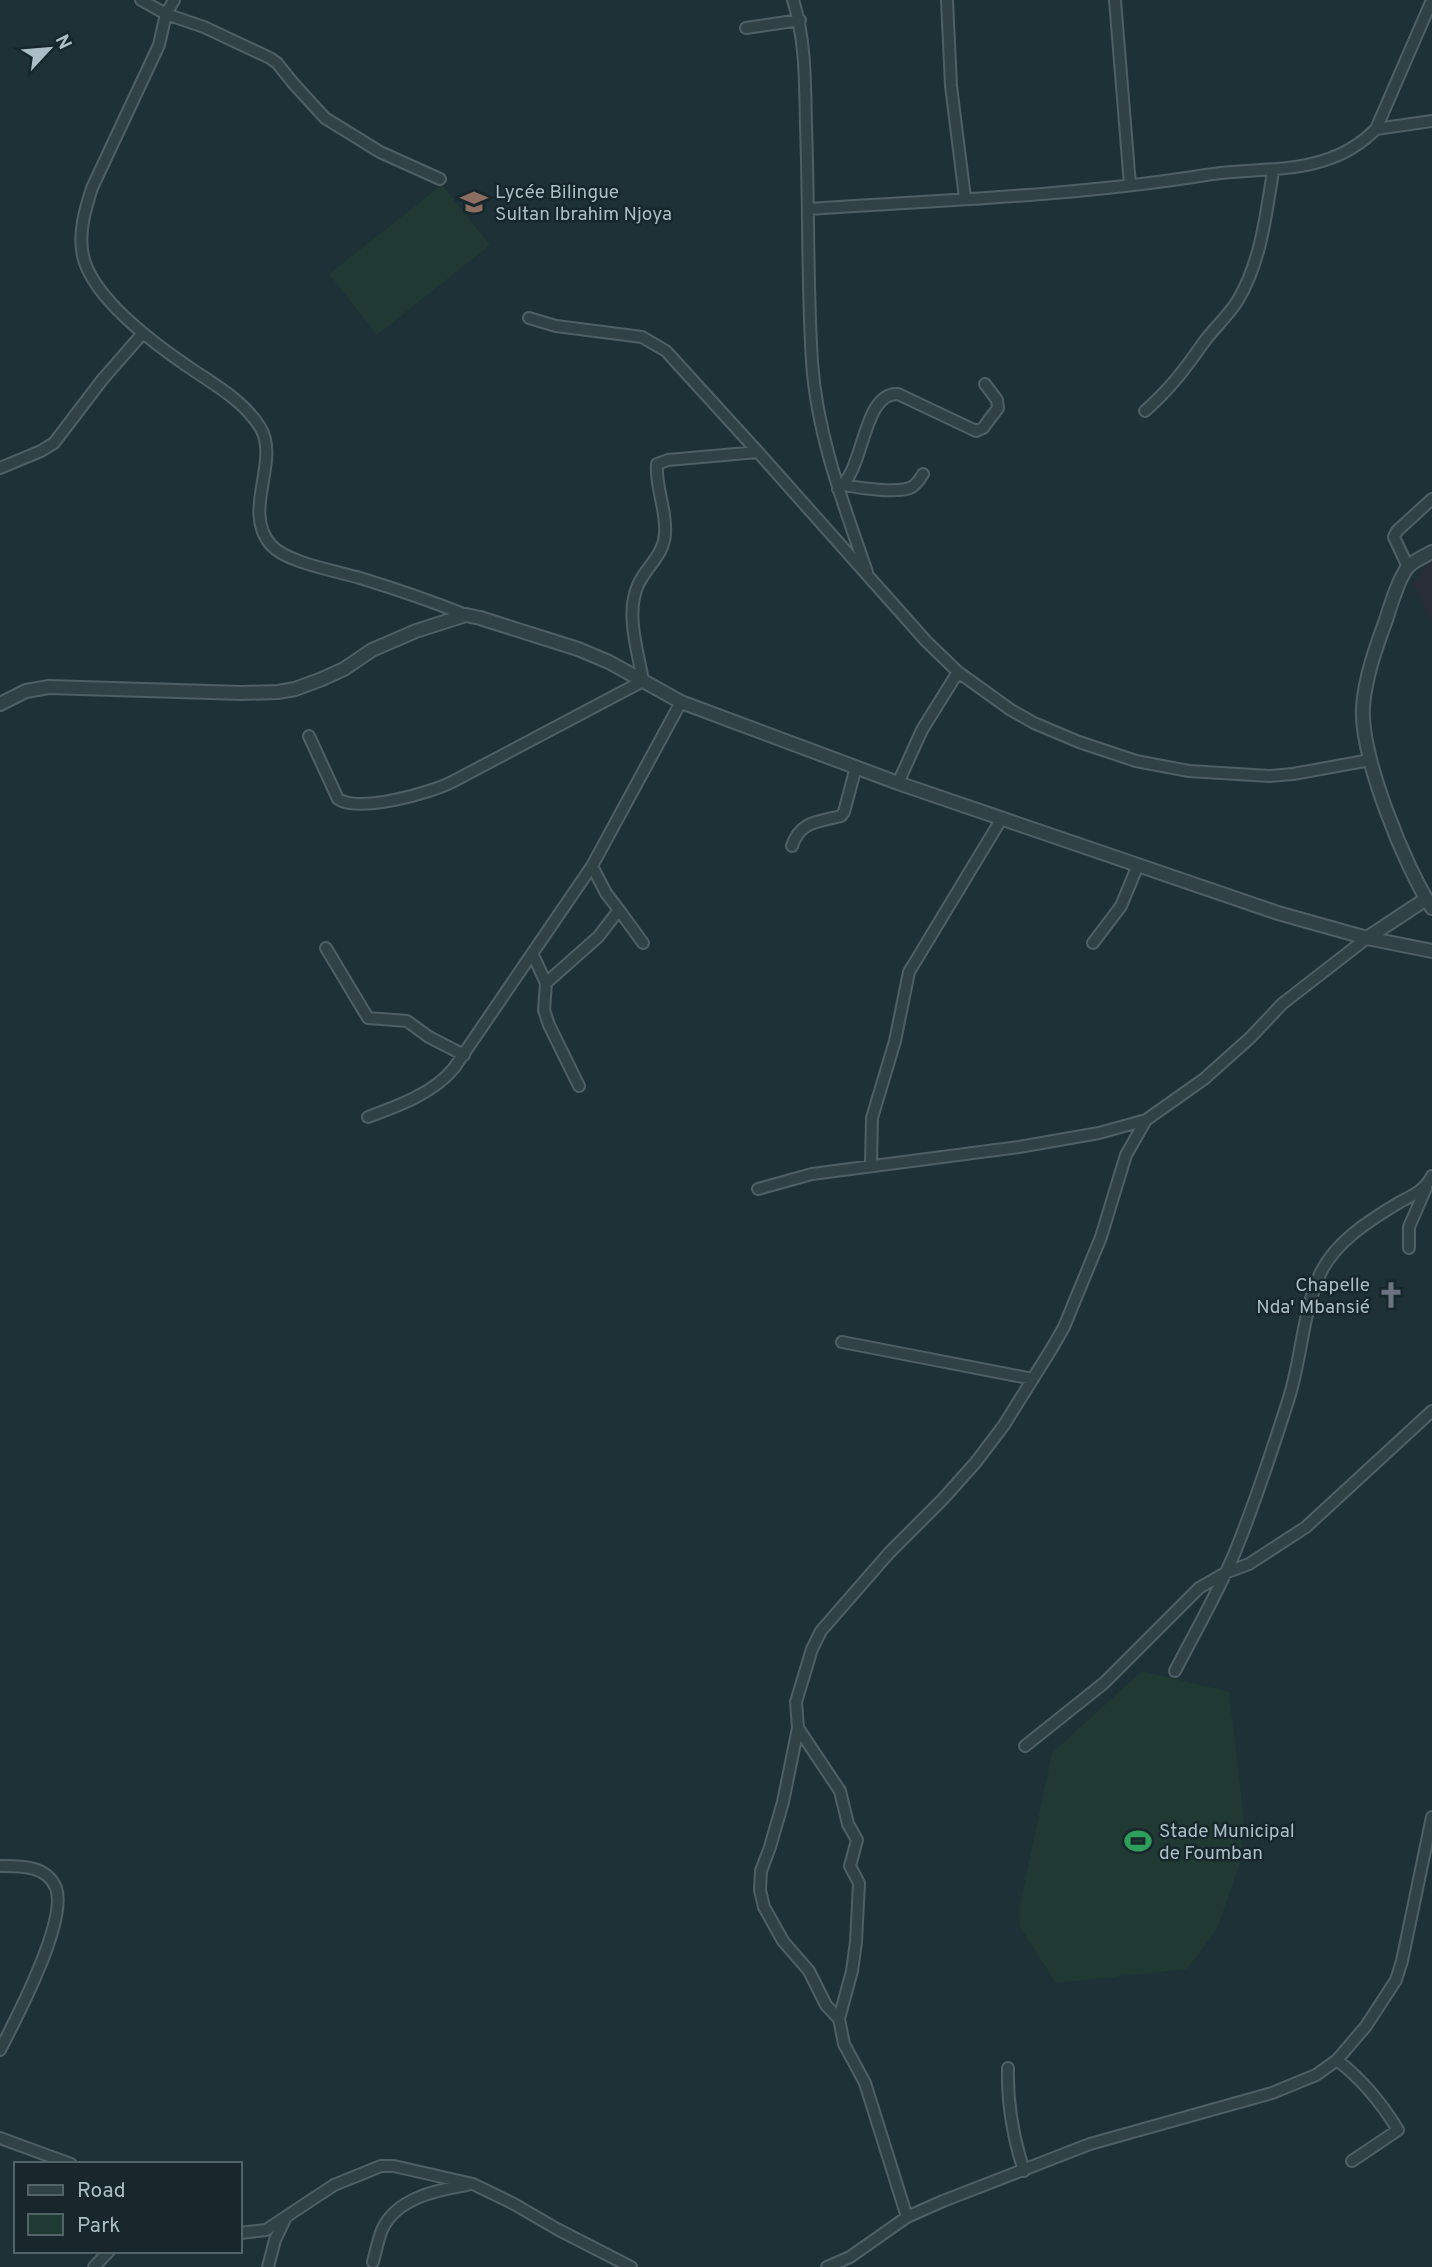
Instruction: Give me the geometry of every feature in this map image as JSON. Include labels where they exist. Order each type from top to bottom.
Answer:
[{"type":"street","points":[[141,0],[270,58],[278,63],[325,118],[380,152],[440,178]]},
{"type":"street","points":[[174,0],[166,13],[159,45],[92,188],[83,221],[83,256],[90,275],[107,299],[177,359],[234,397],[262,431],[265,440],[259,511],[260,523],[271,545],[292,558],[578,649],[609,662],[681,702],[898,783],[1278,913],[1367,938],[1432,951]]},
{"type":"street","points":[[793,0],[800,20],[805,89],[812,362],[816,404],[829,459],[841,487],[869,577]]},
{"type":"street","points":[[947,0],[951,86],[965,198]]},
{"type":"street","points":[[1115,0],[1130,185]]},
{"type":"street","points":[[809,209],[1130,185],[1208,174],[1273,171],[1324,161],[1364,142],[1376,129],[1432,0]]},
{"type":"street","points":[[746,28],[800,20]]},
{"type":"street","points":[[1376,129],[1432,121]]},
{"type":"street","points":[[1145,411],[1178,380],[1205,340],[1238,302],[1253,268],[1264,231],[1273,171]]},
{"type":"street","points":[[529,318],[556,326],[632,335],[650,340],[666,351],[909,625],[958,672],[1034,723],[1136,761],[1189,771],[1269,776],[1370,760]]},
{"type":"street","points":[[0,468],[54,443],[102,380],[144,333]]},
{"type":"street","points":[[841,487],[854,471],[866,429],[884,397],[891,393],[898,394],[976,431],[983,428],[999,404],[985,384]]},
{"type":"street","points":[[643,681],[633,605],[640,582],[664,546],[666,532],[657,464],[668,460],[758,452]]},
{"type":"street","points":[[841,487],[911,488],[923,474]]},
{"type":"street","points":[[1408,567],[1394,537],[1397,531],[1432,499]]},
{"type":"street","points":[[758,1189],[813,1174],[871,1164],[1019,1147],[1099,1133],[1146,1120],[1204,1079],[1251,1037],[1282,1004],[1367,938],[1429,904],[1405,857],[1370,760],[1363,708],[1366,683],[1390,608],[1408,567],[1432,552]]},
{"type":"street","points":[[0,704],[26,691],[49,687],[242,694],[295,689],[344,669],[372,650],[390,642],[466,615]]},
{"type":"street","points":[[898,783],[922,730],[958,672]]},
{"type":"street","points":[[309,736],[338,799],[344,803],[405,798],[441,787],[495,761],[643,681]]},
{"type":"street","points":[[368,1118],[440,1082],[464,1055],[592,866],[681,702]]},
{"type":"street","points":[[792,846],[796,832],[802,828],[841,816],[856,767]]},
{"type":"street","points":[[871,1164],[873,1118],[895,1041],[909,972],[1002,818]]},
{"type":"street","points":[[1093,943],[1121,906],[1138,865]]},
{"type":"street","points":[[592,866],[606,893],[643,943]]},
{"type":"street","points":[[546,983],[598,937],[619,910]]},
{"type":"street","points":[[326,948],[368,1018],[407,1021],[451,1050],[464,1055]]},
{"type":"street","points":[[533,955],[546,983],[544,1010],[549,1025],[579,1086]]},
{"type":"street","points":[[839,2019],[826,2006],[809,1970],[783,1941],[764,1906],[760,1889],[761,1871],[783,1802],[798,1728],[796,1702],[812,1649],[821,1631],[888,1553],[976,1462],[1004,1425],[1064,1327],[1101,1237],[1126,1154],[1146,1120]]},
{"type":"street","points":[[1409,1248],[1409,1227],[1432,1176]]},
{"type":"street","points":[[1175,1671],[1225,1573],[1289,1399],[1307,1316],[1320,1275],[1331,1255],[1343,1242],[1394,1206],[1426,1188]]},
{"type":"street","points":[[842,1342],[1033,1379]]},
{"type":"street","points":[[1025,1746],[1085,1700],[1130,1660],[1199,1588],[1225,1573],[1249,1564],[1306,1527],[1432,1411]]},
{"type":"street","points":[[798,1728],[840,1791],[848,1824],[856,1840],[850,1866],[859,1883],[856,1942],[852,1971],[839,2019],[844,2044],[865,2083],[907,2217]]},
{"type":"street","points":[[827,2267],[850,2258],[907,2217],[1090,2144],[1272,2093],[1316,2075],[1337,2060],[1366,2026],[1396,1980],[1432,1817]]},
{"type":"street","points":[[0,1866],[24,1865],[35,1868],[47,1876],[56,1889],[55,1915],[47,1948],[4,2033],[0,2050]]},
{"type":"street","points":[[1337,2060],[1365,2084],[1387,2111],[1398,2130],[1352,2161]]},
{"type":"street","points":[[1008,2068],[1007,2098],[1024,2171]]},
{"type":"street","points":[[0,2138],[66,2162]]},
{"type":"street","points":[[242,2233],[267,2230],[334,2185],[381,2166],[411,2168],[473,2184],[631,2267]]},
{"type":"street","points":[[373,2262],[382,2229],[390,2217],[402,2207],[431,2193],[473,2184]]},
{"type":"street","points":[[268,2267],[275,2240],[285,2219]]},
{"type":"street","points":[[94,2267],[106,2253]]},
{"type":"shaded area","points":[[1432,559],[1432,622],[1413,584]]},
{"type":"green space","points":[[442,185],[490,245],[377,335],[329,274]]},
{"type":"green space","name":"Stade Municipal de Foumban","points":[[1142,1671],[1229,1692],[1244,1820],[1240,1863],[1217,1929],[1187,1969],[1056,1983],[1020,1927],[1020,1905],[1052,1753]]},
{"type":"place","name":"Lycée Bilingue Sultan Ibrahim Njoya","points":[[474,202]]},
{"type":"place","name":"Chapelle Nda' Mbansié","points":[[1391,1295]]},
{"type":"place","name":"Stade Municipal de Foumban","points":[[1138,1841]]}]
